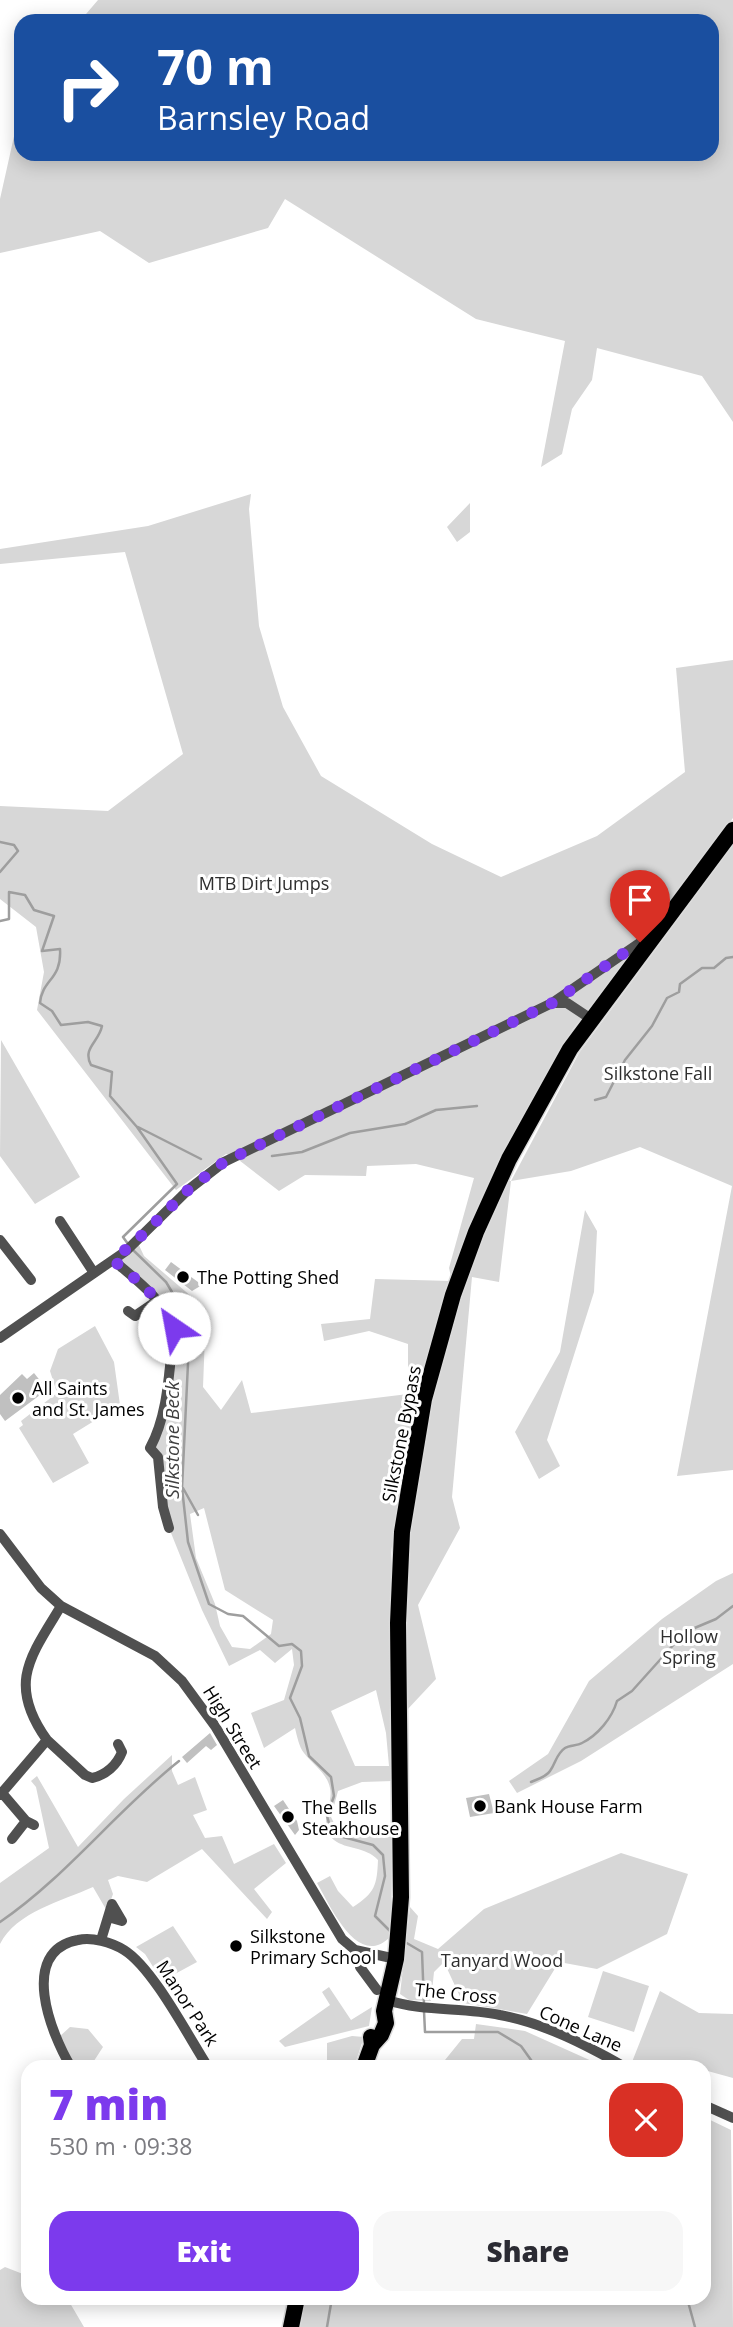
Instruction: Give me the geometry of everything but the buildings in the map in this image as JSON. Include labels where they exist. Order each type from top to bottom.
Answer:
[{"type":"highway","name":"Silkstone Bypass","points":[[367,2060],[372,2045],[371,2032],[379,1993],[396,1959],[401,1897],[398,1623],[402,1532],[424,1399],[453,1295],[476,1232],[509,1159],[570,1049],[733,830]]},
{"type":"highway","points":[[290,2327],[295,2305]]},
{"type":"street","points":[[0,1338],[125,1251],[188,1190],[224,1162],[552,1003],[656,931]]},
{"type":"street","points":[[552,1003],[567,1003],[592,1019]]},
{"type":"street","points":[[60,1221],[94,1273]]},
{"type":"street","points":[[2,1246],[31,1280]]},
{"type":"street","points":[[113,1260],[157,1301],[174,1328],[158,1434],[145,1450],[158,1457],[163,1507],[169,1528]]},
{"type":"street","points":[[134,1317],[157,1301]]},
{"type":"street","name":"High Street","points":[[0,1534],[41,1588],[61,1606],[155,1656],[183,1681],[215,1726],[342,1939],[362,1952],[396,1959]]},
{"type":"street","points":[[61,1606],[32,1654],[25,1679],[29,1712],[47,1740],[85,1775],[92,1778],[107,1771],[119,1759],[124,1749]]},
{"type":"street","points":[[12,1839],[30,1823],[1,1794],[24,1763],[47,1740]]},
{"type":"street","points":[[92,1778],[95,1791]]},
{"type":"street","points":[[68,2060],[45,2005],[44,1978],[47,1963],[57,1949],[68,1941],[84,1938],[101,1940],[108,1917]]},
{"type":"street","name":"Manor Park","points":[[101,1940],[140,1961],[204,2060]]},
{"type":"street","points":[[362,1952],[360,1967],[379,1993]]},
{"type":"street","name":"The Cross","points":[[379,1993],[413,2007],[500,2015],[523,2021]]},
{"type":"street","name":"Cone Lane","points":[[523,2021],[571,2038],[612,2060]]},
{"type":"street","points":[[711,2108],[733,2118]]},
{"type":"green space","points":[[98,0],[733,0],[733,422],[702,376],[597,348],[592,380],[572,409],[562,454],[541,467],[565,341],[476,319],[285,199],[268,228],[149,263],[100,231],[0,253],[0,199],[14,136],[14,161],[719,161],[719,14],[86,14]]},
{"type":"green space","name":"MTB Dirt Jumps","points":[[251,494],[249,509],[259,626],[283,707],[321,776],[432,844],[501,877],[597,836],[685,772],[676,668],[733,660],[733,818],[573,1029],[491,1178],[511,1181],[499,1282],[472,1277],[452,1497],[460,1528],[418,1605],[436,1679],[406,1711],[403,1708],[407,1534],[451,1283],[440,1310],[411,1424],[391,1553],[393,1781],[362,1782],[338,1791],[331,1817],[338,1831],[392,1828],[391,1936],[379,1945],[367,1946],[347,1931],[337,1919],[317,1883],[330,1876],[338,1891],[353,1907],[373,1888],[378,1860],[367,1852],[339,1843],[329,1834],[326,1822],[330,1788],[323,1773],[302,1751],[295,1728],[264,1748],[251,1713],[284,1700],[294,1665],[292,1649],[275,1663],[260,1650],[229,1666],[202,1610],[169,1528],[158,1457],[150,1448],[158,1434],[170,1319],[113,1260],[137,1241],[144,1256],[206,1309],[203,1387],[221,1410],[242,1380],[251,1413],[408,1394],[408,1344],[369,1331],[324,1341],[321,1324],[370,1319],[375,1279],[452,1281],[449,1268],[474,1178],[416,1164],[367,1166],[366,1176],[305,1175],[279,1191],[235,1157],[226,1154],[176,1190],[37,1010],[44,972],[36,927],[0,899],[0,806],[108,811],[183,754],[125,552],[0,564],[0,549],[148,526]],"holes":[[[204,1508],[225,1590],[273,1620],[271,1634],[250,1649],[232,1647],[220,1626],[215,1604],[196,1558],[190,1514]],[[376,1690],[386,1733],[389,1766],[355,1766],[331,1711]]]},
{"type":"green space","points":[[470,503],[470,532],[457,542],[447,527]]},
{"type":"green space","name":"Silkstone Fall","points":[[733,845],[733,1470],[677,1476],[732,1186],[640,1147],[571,1171],[511,1181],[579,1053]]},
{"type":"green space","points":[[1,1040],[80,1177],[35,1204],[0,1156]]},
{"type":"green space","points":[[585,1210],[597,1231],[594,1292],[547,1440],[560,1466],[539,1479],[515,1432],[560,1352]]},
{"type":"green space","points":[[95,1326],[114,1362],[120,1405],[73,1434],[89,1463],[53,1483],[19,1428],[23,1425],[21,1421],[57,1393],[50,1371],[58,1349]]},
{"type":"green space","name":"Hollow Spring","points":[[733,1573],[733,1664],[581,1761],[517,1793],[509,1781],[548,1754],[589,1681],[662,1619],[716,1581]]},
{"type":"green space","points":[[172,1755],[172,1771],[178,1785],[195,1777],[207,1810],[193,1815],[205,1838],[222,1836],[234,1864],[274,1844],[286,1863],[254,1889],[272,1912],[267,1919],[202,1849],[147,1882],[118,1876],[108,1880],[113,1894],[107,1911],[93,1887],[28,1916],[7,1933],[0,1944],[0,1883],[49,1848],[36,1787],[31,1781],[37,1776],[78,1847],[124,1799]]},
{"type":"green space","name":"Tanyard Wood","points":[[621,1853],[688,1874],[667,1934],[597,1969],[559,1962],[527,2014],[463,2003],[444,1962],[434,1972],[431,2001],[409,2000],[400,1994],[410,1907],[418,1916],[414,1939],[438,1949],[484,1909]]},
{"type":"green space","points":[[173,1926],[197,1962],[162,1981],[145,1954],[136,1947]]},
{"type":"green space","points":[[603,1971],[649,1986],[634,2032],[588,2017]]},
{"type":"green space","points":[[329,1987],[351,2020],[372,2007],[369,2026],[285,2047],[279,2041],[330,2005],[322,1992]]},
{"type":"green space","points":[[660,1991],[699,2013],[733,2014],[733,2078],[711,2072],[711,2060],[633,2060]]},
{"type":"green space","points":[[476,2024],[525,2031],[589,2060],[445,2060],[462,2039],[474,2039]]},
{"type":"green space","points":[[70,2027],[88,2029],[103,2047],[95,2060],[70,2060],[59,2037]]},
{"type":"green space","points":[[352,2036],[364,2037],[356,2060],[327,2060],[327,2043]]},
{"type":"green space","points":[[711,2120],[731,2130],[733,2327],[299,2327],[304,2305],[711,2305]]},
{"type":"green space","points":[[5,2267],[21,2273],[21,2305],[71,2305],[84,2327],[0,2327],[0,2270]]},
{"type":"waterway","name":"Silkstone Beck","points":[[0,842],[14,845],[18,851],[0,872]]},
{"type":"waterway","name":"Silkstone Beck","points":[[0,921],[9,919],[9,892],[25,895],[34,910],[54,916],[42,951],[60,949],[60,959],[55,973],[44,989],[40,1003],[52,1011],[61,1025],[88,1022],[102,1026],[88,1054],[91,1065],[112,1072],[110,1096],[137,1127],[177,1184],[123,1237],[128,1244]]},
{"type":"waterway","points":[[595,1100],[606,1097],[625,1060],[652,1026],[667,998],[679,992],[680,984],[702,968],[714,968],[726,958],[733,957]]},
{"type":"waterway","points":[[272,1156],[302,1152],[350,1133],[405,1124],[436,1110],[477,1106]]},
{"type":"waterway","points":[[138,1127],[201,1159]]},
{"type":"waterway","name":"Silkstone Beck","points":[[132,1249],[166,1282],[190,1322],[182,1488],[188,1542],[209,1604],[228,1614],[243,1616],[279,1646],[292,1644],[301,1651],[302,1666],[290,1698],[300,1718],[309,1756],[331,1777],[334,1796],[327,1816],[332,1834],[373,1845],[383,1855],[385,1876],[375,1916],[391,1932]]},
{"type":"waterway","points":[[183,1488],[198,1515]]},
{"type":"waterway","points":[[531,1782],[548,1773],[565,1748],[582,1743],[599,1731],[612,1714],[617,1701],[632,1691],[685,1632],[716,1619],[733,1606]]},
{"type":"waterway","points":[[0,1922],[47,1885],[179,1761]]},
{"type":"waterway","name":"Silkstone Beck","points":[[405,1942],[422,1952],[424,2004]]},
{"type":"waterway","name":"Silkstone Beck","points":[[424,2011],[425,2032],[498,2032],[521,2046],[531,2060]]},
{"type":"waterway","points":[[327,2327],[331,2305]]},
{"type":"waterway","name":"Silkstone Beck","points":[[689,2305],[695,2327]]},
{"type":"place","name":"The Potting Shed","points":[[183,1277]]},
{"type":"place","name":"All Saints and St. James","points":[[18,1398]]},
{"type":"place","name":"Bank House Farm","points":[[480,1806]]},
{"type":"place","name":"The Bells Steakhouse","points":[[288,1817]]},
{"type":"place","name":"Silkstone Primary School","points":[[236,1946]]},
{"type":"route","points":[[174,1328],[165,1311],[152,1296],[113,1260],[188,1190],[224,1162],[552,1003],[640,942]]}]
